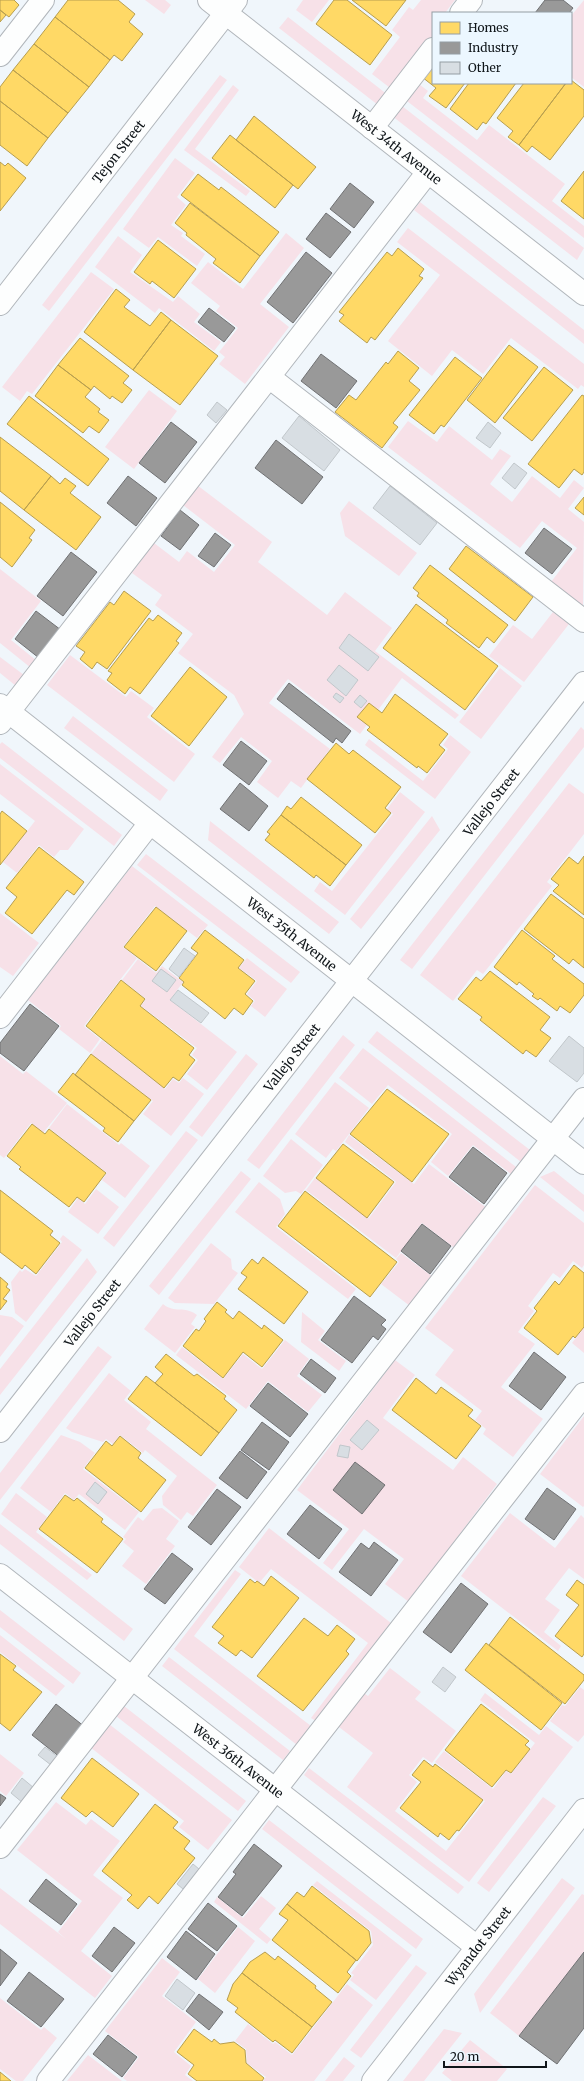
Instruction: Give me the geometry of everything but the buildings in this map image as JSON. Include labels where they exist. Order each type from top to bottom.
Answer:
[{"type":"street","points":[[0,55],[43,0]]},
{"type":"street","name":"West 34th Avenue","points":[[209,0],[231,7],[372,128],[428,172],[580,283]]},
{"type":"street","points":[[462,12],[471,0]]},
{"type":"street","name":"Tejon Street","points":[[0,304],[231,7]]},
{"type":"street","points":[[372,128],[432,50]]},
{"type":"street","points":[[3,713],[269,377],[428,172]]},
{"type":"street","points":[[269,377],[584,621]]},
{"type":"street","name":"Vallejo Street","points":[[0,1431],[584,683]]},
{"type":"street","name":"West 35th Avenue","points":[[3,713],[150,823],[584,1163]]},
{"type":"street","points":[[0,1016],[150,823]]},
{"type":"street","points":[[0,1847],[584,1099]]},
{"type":"street","points":[[48,2081],[584,1394]]},
{"type":"street","name":"West 36th Avenue","points":[[0,1575],[477,1947]]},
{"type":"street","name":"Wyandot Street","points":[[373,2081],[584,1810]]},
{"type":"shaded area","points":[[145,0],[165,0],[171,5],[164,14]]},
{"type":"shaded area","points":[[303,0],[329,0],[312,22],[296,10]]},
{"type":"shaded area","points":[[421,0],[455,0],[446,12],[432,12],[432,59],[415,81],[428,91],[423,98],[477,140],[489,125],[565,184],[552,201],[584,226],[584,238],[372,74],[400,37],[392,30],[409,7],[413,10]]},
{"type":"shaded area","points":[[584,0],[584,87],[572,78],[572,15]]},
{"type":"shaded area","points":[[288,17],[584,248],[577,260],[279,28]]},
{"type":"shaded area","points":[[220,75],[227,80],[49,311],[42,305]]},
{"type":"shaded area","points":[[233,85],[239,90],[195,149],[250,191],[246,196],[184,150]]},
{"type":"shaded area","points":[[175,158],[195,173],[177,197],[186,205],[171,225],[183,233],[181,236],[205,254],[197,266],[158,237],[149,248],[123,229]]},
{"type":"shaded area","points":[[420,202],[584,330],[584,344],[414,210]]},
{"type":"shaded area","points":[[408,228],[584,364],[584,387],[581,385],[578,389],[511,338],[483,374],[452,350],[432,376],[388,341],[440,275],[397,242]]},
{"type":"shaded area","points":[[286,233],[304,248],[260,304],[289,327],[245,384],[219,364],[225,357],[219,352],[238,328],[216,311],[220,306],[191,283],[208,262],[243,289]]},
{"type":"shaded area","points":[[118,236],[142,255],[130,272],[173,302],[178,296],[200,314],[194,322],[221,342],[214,351],[159,308],[155,313],[95,267]]},
{"type":"shaded area","points":[[91,272],[114,289],[32,394],[27,391],[20,401],[2,387]]},
{"type":"shaded area","points":[[149,390],[177,411],[134,469],[105,447]]},
{"type":"shaded area","points":[[408,421],[437,442],[449,426],[492,460],[500,449],[511,456],[490,484],[512,502],[532,476],[560,498],[574,480],[584,488],[568,509],[584,522],[583,606],[551,582],[577,548],[542,521],[520,548],[388,447]]},
{"type":"shaded area","points":[[197,485],[272,542],[258,562],[327,615],[345,592],[392,628],[375,651],[459,715],[455,719],[402,678],[360,734],[288,679],[269,703],[330,749],[301,788],[291,781],[278,798],[257,782],[272,761],[241,737],[220,763],[212,757],[244,714],[234,695],[178,653],[193,634],[155,605],[162,595],[132,573],[154,543],[179,562],[187,551],[214,572],[235,545],[183,505]]},
{"type":"shaded area","points":[[349,501],[417,553],[399,576],[345,536],[340,513]]},
{"type":"shaded area","points":[[0,569],[41,601],[11,640],[37,661],[31,668],[0,643]]},
{"type":"shaded area","points":[[553,612],[569,624],[524,682],[489,656],[513,625],[532,639]]},
{"type":"shaded area","points":[[70,655],[126,697],[131,691],[154,708],[147,717],[195,754],[174,782],[47,685]]},
{"type":"shaded area","points":[[0,657],[24,675],[16,686],[0,673]]},
{"type":"shaded area","points":[[500,668],[522,686],[481,739],[459,722]]},
{"type":"shaded area","points":[[73,716],[168,790],[160,801],[64,728]]},
{"type":"shaded area","points":[[581,727],[584,730],[584,747],[412,969],[400,960]]},
{"type":"shaded area","points":[[450,735],[471,752],[435,799],[365,745],[369,739],[423,781],[448,749],[443,745]]},
{"type":"shaded area","points":[[2,742],[122,835],[114,846],[0,758],[0,744]]},
{"type":"shaded area","points":[[0,764],[84,829],[68,850],[60,850],[54,857],[39,845],[17,873],[3,862],[35,821],[0,794]]},
{"type":"shaded area","points":[[569,783],[584,794],[584,834],[547,882],[552,886],[483,974],[477,970],[453,1001],[420,975]]},
{"type":"shaded area","points":[[400,792],[425,812],[345,915],[314,891],[320,882],[332,891],[393,814],[387,809]]},
{"type":"shaded area","points":[[432,816],[440,830],[361,929],[350,919]]},
{"type":"shaded area","points":[[210,821],[339,922],[329,934],[208,840]]},
{"type":"shaded area","points":[[146,854],[300,972],[291,983],[137,865]]},
{"type":"shaded area","points":[[132,866],[208,925],[197,938],[155,906],[123,947],[137,958],[84,1026],[100,1039],[90,1053],[59,1029],[61,1026],[28,1000]]},
{"type":"shaded area","points":[[0,913],[39,943],[13,976],[0,967]]},
{"type":"shaded area","points":[[247,958],[287,989],[265,1017],[251,1006],[255,1001],[247,994],[257,981],[239,968]]},
{"type":"shaded area","points":[[138,959],[156,973],[162,966],[183,982],[170,1000],[237,1052],[207,1090],[187,1074],[198,1060],[192,1055],[197,1048],[141,1006],[146,999],[122,980]]},
{"type":"shaded area","points":[[377,1031],[530,1150],[521,1162],[368,1042]]},
{"type":"shaded area","points":[[343,1035],[355,1045],[259,1169],[247,1160]]},
{"type":"shaded area","points":[[102,1040],[165,1089],[173,1079],[179,1083],[183,1078],[204,1094],[171,1136],[143,1114],[153,1101],[91,1054]]},
{"type":"shaded area","points":[[363,1048],[516,1167],[511,1174],[473,1145],[448,1176],[431,1162],[452,1134],[388,1085],[372,1104],[339,1078]]},
{"type":"shaded area","points":[[246,1054],[258,1064],[202,1137],[189,1127]]},
{"type":"shaded area","points":[[0,1056],[23,1074],[26,1071],[67,1103],[43,1133],[31,1123],[4,1158],[0,1155]]},
{"type":"shaded area","points":[[335,1082],[369,1108],[336,1151],[333,1149],[326,1158],[295,1134]]},
{"type":"shaded area","points":[[67,1104],[119,1145],[121,1143],[150,1166],[125,1198],[102,1180],[107,1173],[49,1128]]},
{"type":"shaded area","points":[[186,1131],[198,1140],[114,1247],[103,1238]]},
{"type":"shaded area","points":[[349,1135],[414,1184],[429,1164],[488,1209],[457,1250],[422,1223],[396,1258],[306,1190],[315,1178],[369,1218],[396,1182],[345,1142]]},
{"type":"shaded area","points":[[291,1139],[323,1165],[301,1194],[296,1191],[285,1193],[263,1176]]},
{"type":"shaded area","points":[[241,1171],[251,1179],[159,1295],[149,1286]]},
{"type":"shaded area","points":[[554,1171],[584,1195],[584,1212],[540,1177]]},
{"type":"shaded area","points":[[259,1182],[280,1199],[285,1214],[276,1227],[356,1289],[348,1299],[235,1212]]},
{"type":"shaded area","points":[[535,1185],[584,1223],[584,1265],[582,1268],[573,1261],[560,1278],[553,1273],[528,1306],[534,1311],[518,1332],[535,1344],[501,1387],[543,1419],[513,1457],[483,1434],[486,1429],[475,1420],[482,1411],[435,1375],[454,1350],[425,1328]]},
{"type":"shaded area","points":[[96,1189],[119,1207],[98,1234],[68,1212],[78,1198],[85,1204]]},
{"type":"shaded area","points":[[63,1235],[82,1250],[26,1322],[15,1313],[11,1282],[20,1270],[22,1272],[25,1269],[36,1276],[62,1242],[60,1239]]},
{"type":"shaded area","points":[[211,1243],[231,1259],[232,1269],[238,1273],[214,1304],[175,1303],[168,1298]]},
{"type":"shaded area","points":[[401,1253],[433,1277],[410,1306],[381,1284],[399,1262],[396,1259]]},
{"type":"shaded area","points":[[87,1258],[97,1272],[0,1395],[0,1369]]},
{"type":"shaded area","points":[[163,1304],[172,1309],[188,1310],[197,1315],[191,1324],[195,1327],[175,1353],[144,1329]]},
{"type":"shaded area","points":[[302,1312],[325,1331],[318,1340],[346,1361],[339,1371],[301,1342]]},
{"type":"shaded area","points":[[0,1315],[12,1317],[24,1326],[0,1357]]},
{"type":"shaded area","points":[[584,1327],[584,1353],[572,1343]]},
{"type":"shaded area","points":[[285,1340],[309,1359],[297,1376],[322,1395],[308,1412],[268,1381],[246,1409],[176,1355],[182,1347],[223,1379],[243,1354],[262,1369]]},
{"type":"shaded area","points":[[98,1346],[112,1357],[0,1500],[0,1473]]},
{"type":"shaded area","points":[[395,1360],[415,1375],[383,1418],[453,1470],[463,1457],[497,1484],[409,1602],[385,1584],[404,1559],[364,1529],[332,1570],[323,1563],[349,1529],[297,1490]]},
{"type":"shaded area","points":[[109,1373],[131,1391],[124,1400],[151,1422],[146,1429],[217,1485],[193,1516],[187,1512],[181,1520],[163,1505],[162,1496],[177,1476],[145,1450],[143,1453],[120,1435],[113,1444],[106,1439],[103,1442],[72,1432],[66,1428]]},
{"type":"shaded area","points":[[584,1416],[584,1506],[583,1507],[540,1474]]},
{"type":"shaded area","points":[[61,1435],[80,1442],[95,1453],[83,1469],[139,1512],[125,1530],[79,1494],[74,1500],[65,1493],[51,1512],[20,1488]]},
{"type":"shaded area","points":[[16,1493],[47,1517],[36,1532],[92,1575],[87,1580],[1,1514]]},
{"type":"shaded area","points":[[162,1508],[179,1521],[166,1539],[175,1546],[146,1584],[122,1566],[134,1551],[123,1542],[126,1539],[123,1537],[138,1517],[143,1521],[153,1509]]},
{"type":"shaded area","points":[[510,1513],[555,1548],[581,1515],[584,1518],[584,1579],[569,1568],[545,1599],[560,1610],[544,1632],[561,1646],[558,1651],[461,1576]]},
{"type":"shaded area","points":[[0,1524],[133,1629],[124,1641],[0,1544]]},
{"type":"shaded area","points":[[269,1528],[391,1623],[316,1721],[311,1718],[368,1643],[271,1569],[259,1583],[239,1567]]},
{"type":"shaded area","points":[[235,1570],[241,1574],[194,1636],[311,1726],[297,1745],[174,1649]]},
{"type":"shaded area","points":[[0,1610],[81,1673],[73,1684],[0,1627]]},
{"type":"shaded area","points":[[0,1635],[65,1686],[56,1696],[0,1652]]},
{"type":"shaded area","points":[[169,1657],[290,1751],[283,1760],[162,1666]]},
{"type":"shaded area","points":[[390,1668],[421,1692],[415,1699],[456,1731],[432,1763],[423,1757],[409,1775],[417,1782],[395,1811],[446,1851],[485,1801],[435,1762],[444,1751],[493,1789],[506,1771],[511,1774],[535,1743],[480,1700],[485,1693],[539,1735],[546,1726],[573,1747],[469,1882],[347,1787],[373,1753],[335,1724],[361,1691],[368,1696]]},
{"type":"shaded area","points":[[580,1687],[584,1690],[584,1735],[578,1742],[550,1721],[562,1705],[565,1706]]},
{"type":"shaded area","points":[[124,1706],[246,1801],[238,1811],[116,1716]]},
{"type":"shaded area","points":[[109,1724],[232,1820],[208,1850],[179,1827],[184,1821],[90,1747]]},
{"type":"shaded area","points":[[0,1754],[24,1773],[6,1796],[0,1791]]},
{"type":"shaded area","points":[[309,1768],[464,1887],[458,1894],[304,1775]]},
{"type":"shaded area","points":[[543,1797],[556,1806],[489,1892],[477,1883]]},
{"type":"shaded area","points":[[56,1802],[86,1825],[91,1819],[120,1841],[93,1875],[123,1898],[81,1951],[112,1976],[95,1998],[0,1924],[0,1888],[66,1939],[58,1932],[82,1901],[17,1850]]},
{"type":"shaded area","points":[[269,1820],[423,1939],[416,1949],[262,1829]]},
{"type":"shaded area","points":[[562,1878],[575,1888],[480,2013],[474,1994]]},
{"type":"shaded area","points":[[317,1881],[412,1955],[376,2000],[350,1980],[354,1975],[351,1973],[373,1945],[371,1931],[313,1885]]},
{"type":"shaded area","points":[[582,1894],[584,1895],[584,1952],[519,2036],[490,2013]]},
{"type":"shaded area","points":[[261,1896],[276,1908],[259,1929],[271,1939],[267,1944],[214,1902],[217,1897],[243,1918]]},
{"type":"shaded area","points":[[238,1927],[255,1941],[215,1993],[198,1979]]},
{"type":"shaded area","points":[[162,1958],[180,1972],[162,1996],[196,2022],[174,2052],[191,2066],[185,2075],[193,2081],[127,2081],[123,2078],[139,2057],[105,2031]]},
{"type":"shaded area","points":[[416,1965],[427,1973],[361,2058],[350,2050]]},
{"type":"shaded area","points":[[347,1984],[373,2005],[314,2081],[263,2081],[266,2077],[247,2063],[246,2049],[235,2041],[248,2024],[273,2044],[275,2042],[292,2055]]},
{"type":"shaded area","points":[[0,1998],[41,2030],[44,2027],[57,2038],[23,2081],[16,2081],[0,2069]]},
{"type":"shaded area","points":[[444,2029],[462,2033],[424,2081],[403,2081]]},
{"type":"shaded area","points":[[470,2040],[507,2069],[497,2081],[452,2081],[442,2073]]},
{"type":"shaded area","points":[[88,2055],[122,2081],[67,2081]]},
{"type":"shaded area","points":[[344,2057],[355,2066],[343,2081],[325,2081]]}]
